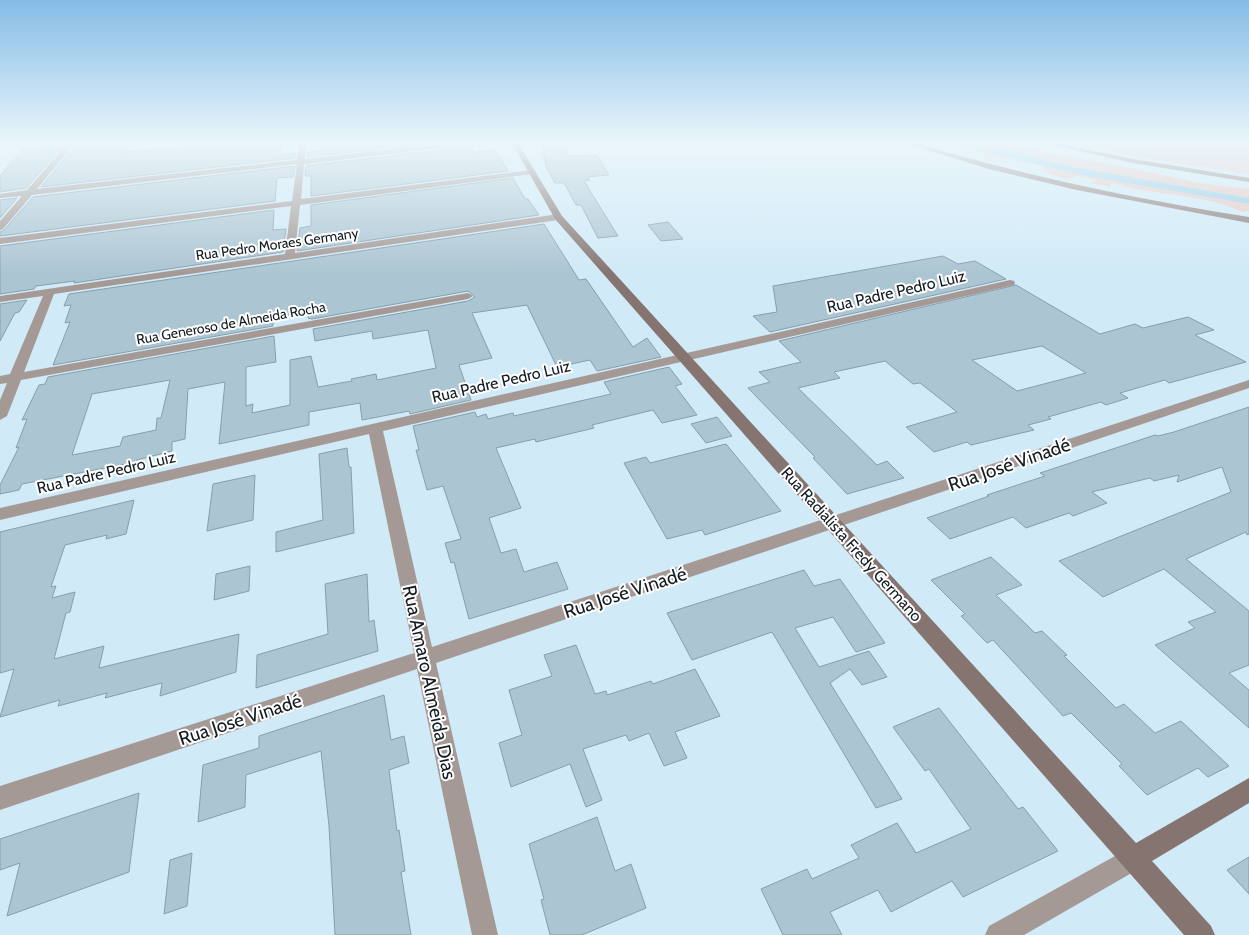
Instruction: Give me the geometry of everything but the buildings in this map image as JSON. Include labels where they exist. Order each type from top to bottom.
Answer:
[{"type":"street","points":[[0,228],[34,187]]},
{"type":"street","points":[[0,196],[85,187]]},
{"type":"street","points":[[290,255],[298,187]]},
{"type":"street","points":[[0,241],[421,187]]},
{"type":"street","name":"Rua Radialista Fredy Germano","points":[[540,187],[558,217],[1202,935]]},
{"type":"street","points":[[1074,187],[1172,207],[1249,220]]},
{"type":"street","name":"Rua Pedro Moraes Germany","points":[[0,299],[558,217]]},
{"type":"street","name":"Rua Padre Pedro Luiz","points":[[0,514],[1010,283]]},
{"type":"street","points":[[0,416],[50,292]]},
{"type":"street","name":"Rua Generoso de Almeida Rocha","points":[[0,380],[468,296]]},
{"type":"street","name":"Rua José Vinadé","points":[[0,798],[1249,384]]},
{"type":"street","name":"Rua Amaro Almeida Dias","points":[[375,428],[485,935]]},
{"type":"street","points":[[998,935],[1249,790]]},
{"type":"shaded area","points":[[1127,187],[1154,187],[1249,204],[1249,210],[1243,212],[1212,201]]},
{"type":"shaded area","points":[[1184,187],[1230,187],[1249,189],[1249,198]]},
{"type":"water","points":[[1149,187],[1184,187],[1249,198],[1249,204]]}]
